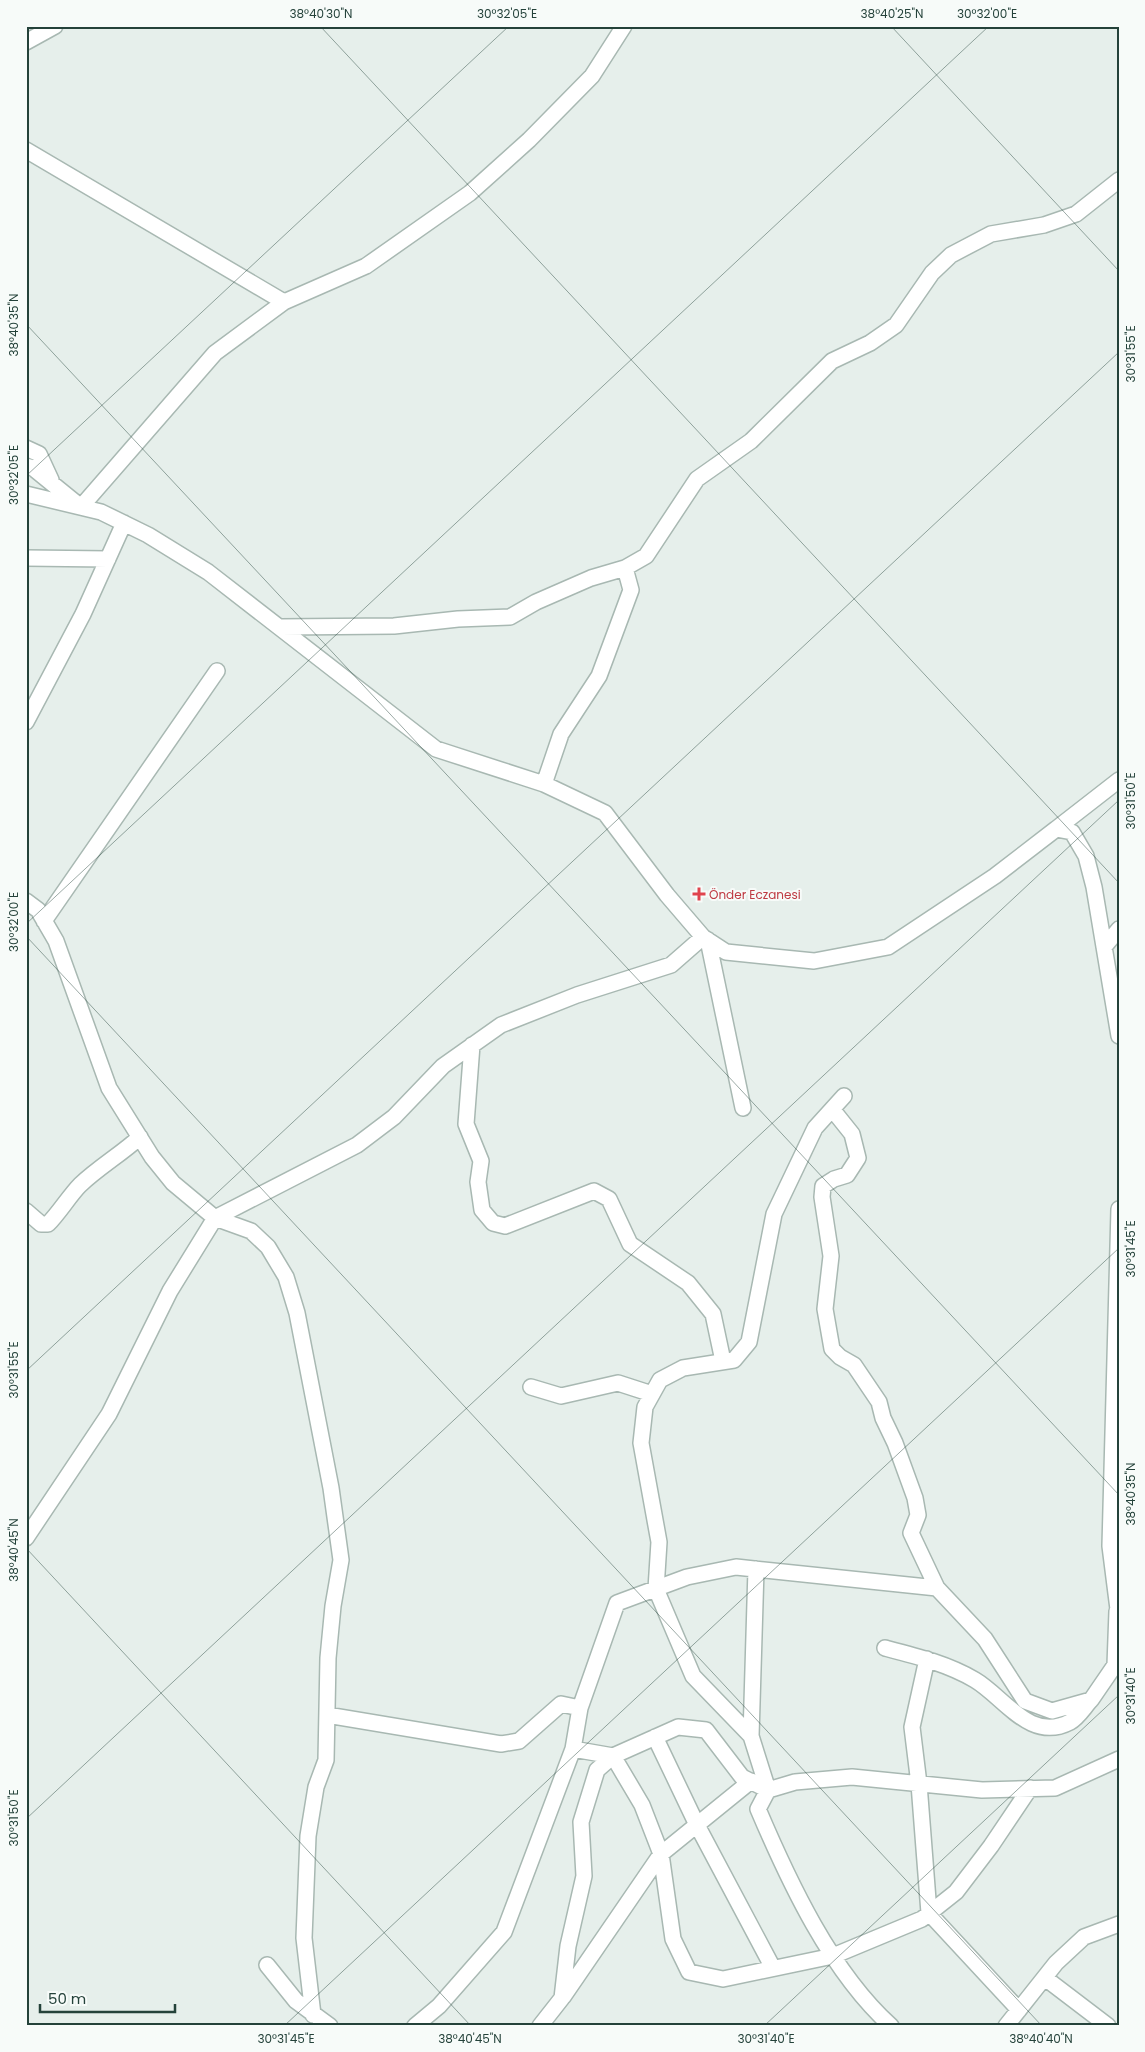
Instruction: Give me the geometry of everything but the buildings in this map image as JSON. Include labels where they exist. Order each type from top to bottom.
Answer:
[{"type":"street","points":[[26,42],[55,26]]},
{"type":"street","points":[[81,507],[215,353],[284,302],[366,266],[470,192],[529,140],[592,76],[624,26]]},
{"type":"street","points":[[26,150],[284,302]]},
{"type":"street","points":[[281,627],[394,626],[458,619],[510,617],[536,602],[591,578],[625,568],[646,556],[697,479],[751,441],[832,361],[870,343],[896,325],[932,273],[951,255],[991,234],[1044,225],[1076,214],[1119,180]]},
{"type":"street","points":[[26,448],[39,454],[52,484]]},
{"type":"street","points":[[26,466],[33,468],[81,507]]},
{"type":"street","points":[[26,494],[101,512],[148,535],[208,572],[436,749],[544,784],[605,813],[666,896],[706,939],[726,952],[814,961],[888,947],[995,876],[1119,780]]},
{"type":"street","points":[[26,722],[83,614],[124,523]]},
{"type":"street","points":[[26,558],[108,559]]},
{"type":"street","points":[[544,784],[561,734],[599,676],[602,668],[631,590],[625,568]]},
{"type":"street","points":[[44,921],[217,671]]},
{"type":"street","points":[[1056,829],[1072,832],[1086,856],[1119,1036]]},
{"type":"street","points":[[26,901],[38,910],[56,941],[109,1088],[140,1137],[173,1183],[215,1218],[251,1231],[268,1247],[286,1277],[297,1313],[330,1488],[341,1560],[333,1606],[328,1658],[326,1760],[316,1787],[308,1836],[304,1938],[314,2015]]},
{"type":"street","points":[[1104,946],[1119,929]]},
{"type":"street","points":[[26,1538],[108,1414],[170,1290],[215,1218],[356,1145],[394,1117],[442,1066],[501,1025],[577,996],[670,965],[706,939]]},
{"type":"street","points":[[706,939],[744,1108]]},
{"type":"street","points":[[472,1045],[466,1124],[481,1161],[478,1182],[482,1210],[493,1223],[506,1226],[594,1191],[609,1199],[630,1244],[688,1284],[713,1314],[723,1362]]},
{"type":"street","points":[[751,1736],[693,1676],[656,1589],[659,1542],[641,1443],[645,1407],[660,1380],[683,1368],[734,1360],[749,1342],[774,1214],[815,1128],[844,1096]]},
{"type":"street","points":[[832,1109],[852,1134],[858,1158],[848,1175],[834,1179],[823,1186],[822,1197],[831,1256],[825,1309],[832,1349],[840,1357],[854,1365],[879,1402],[882,1418],[895,1443],[915,1498],[918,1515],[911,1533],[938,1588],[985,1640],[1025,1701],[1052,1711],[1091,1700]]},
{"type":"street","points":[[26,1211],[41,1224],[48,1224],[78,1187],[111,1158],[120,1155],[140,1137]]},
{"type":"street","points":[[885,1648],[942,1664],[977,1681],[1018,1717],[1050,1728],[1071,1722],[1091,1700],[1115,1665],[1118,1614],[1110,1546],[1119,1209]]},
{"type":"street","points":[[531,1387],[560,1396],[618,1382],[652,1394]]},
{"type":"street","points":[[416,2026],[439,2006],[504,1932],[573,1749],[580,1708],[618,1603],[688,1577],[736,1567],[938,1588]]},
{"type":"street","points":[[756,1569],[751,1736],[768,1790],[758,1809],[785,1871],[833,1956],[874,2011],[891,2026]]},
{"type":"street","points":[[927,1659],[912,1727],[919,1784],[929,1913],[1018,2010]]},
{"type":"street","points":[[327,1715],[501,1744],[518,1741],[561,1704],[580,1708]]},
{"type":"street","points":[[562,1998],[568,1946],[584,1876],[581,1822],[597,1770],[613,1756],[678,1727],[706,1730],[742,1777],[768,1790],[796,1782],[852,1777],[982,1790],[1055,1788],[1119,1760]]},
{"type":"street","points":[[655,1738],[697,1825],[773,1968]]},
{"type":"street","points":[[573,1749],[613,1756],[642,1805],[661,1854],[673,1939],[689,1972],[723,1979],[833,1956],[922,1919],[956,1892],[991,1846],[1030,1788]]},
{"type":"street","points":[[540,2026],[562,1998],[661,1854],[751,1781]]},
{"type":"street","points":[[1006,2026],[1045,1978],[1084,1937],[1119,1924]]},
{"type":"street","points":[[267,1966],[296,2001],[330,2026]]},
{"type":"street","points":[[1045,1978],[1108,2026]]},
{"type":"place","name":"Önder Eczanesi","points":[[699,894]]}]
